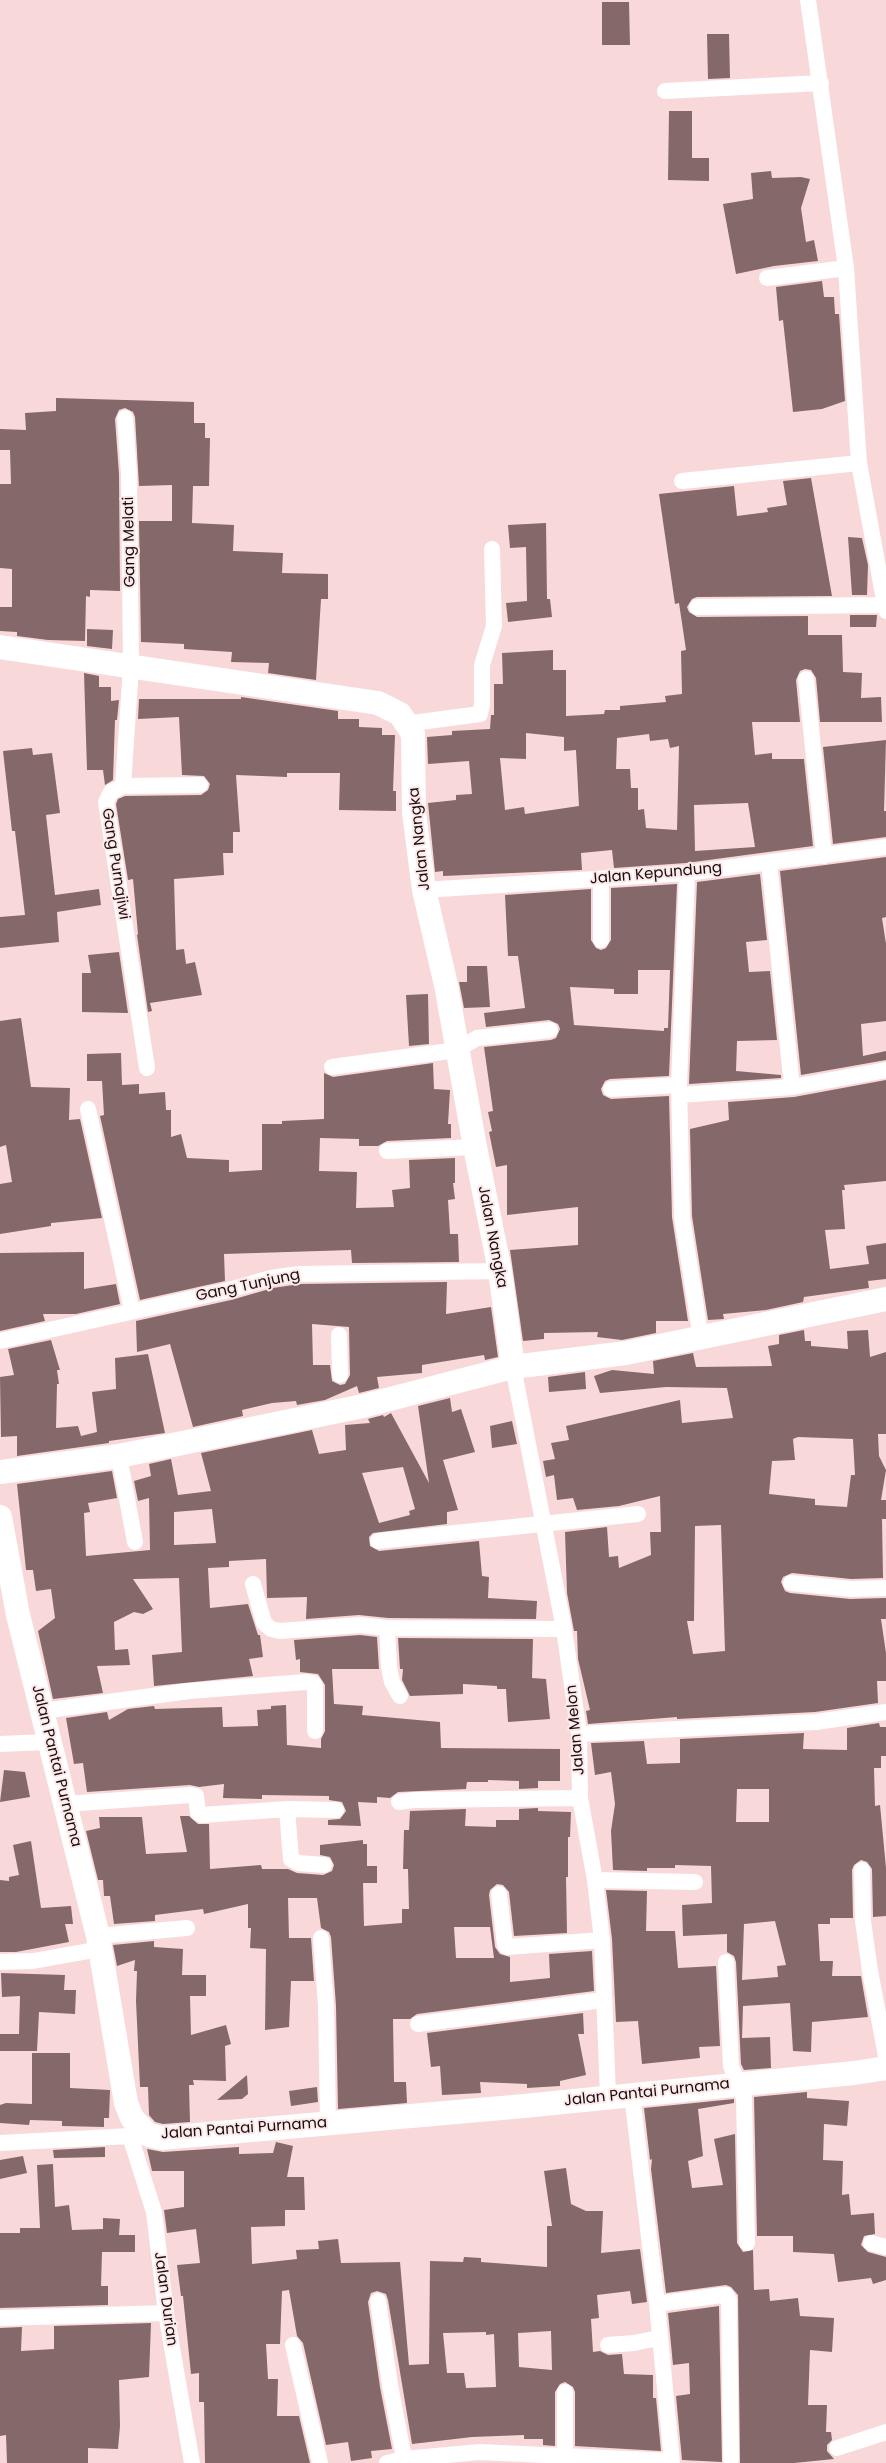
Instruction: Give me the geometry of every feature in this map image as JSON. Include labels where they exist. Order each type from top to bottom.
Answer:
[{"type":"street","points":[[697,607],[886,608],[859,464],[846,268],[808,0]]},
{"type":"street","points":[[665,91],[821,84]]},
{"type":"street","points":[[767,278],[846,268]]},
{"type":"street","name":"Gang Melati","points":[[125,418],[129,474],[131,667]]},
{"type":"street","points":[[682,481],[859,464]]},
{"type":"street","points":[[405,724],[480,714],[482,704],[482,665],[494,626],[492,549]]},
{"type":"street","name":"Jalan Nangka","points":[[0,647],[378,703],[400,714],[413,734],[414,813],[424,890],[446,985],[475,1147],[500,1271],[513,1367]]},
{"type":"street","name":"Gang Purnajiwi","points":[[131,667],[123,786],[111,792],[106,802],[147,1068]]},
{"type":"street","points":[[806,679],[824,856]]},
{"type":"street","points":[[123,786],[200,785]]},
{"type":"street","name":"Jalan Kepundung","points":[[424,890],[524,882],[687,873],[886,847]]},
{"type":"street","points":[[769,862],[792,1086]]},
{"type":"street","points":[[687,873],[680,1090],[682,1217],[701,1339]]},
{"type":"street","points":[[601,879],[601,940]]},
{"type":"street","points":[[332,1067],[457,1050],[477,1038],[550,1030]]},
{"type":"street","points":[[611,1089],[680,1090],[792,1086],[886,1070]]},
{"type":"street","points":[[88,1109],[132,1311]]},
{"type":"street","points":[[387,1151],[475,1147]]},
{"type":"street","name":"Gang Tunjung","points":[[0,1341],[229,1290],[271,1278],[299,1274],[500,1271]]},
{"type":"street","points":[[0,1472],[119,1456],[363,1406],[513,1367],[626,1353],[701,1339],[886,1299]]},
{"type":"street","points":[[339,1335],[340,1375]]},
{"type":"street","name":"Jalan Melon","points":[[513,1367],[564,1629],[579,1734],[580,1798],[602,1940],[608,2097]]},
{"type":"street","points":[[119,1456],[135,1542]]},
{"type":"street","points":[[378,1541],[638,1514]]},
{"type":"street","name":"Jalan Pantai Purnama","points":[[0,1517],[6,1584],[42,1711],[48,1742],[99,1942],[126,2103],[132,2118],[134,2132],[162,2138],[632,2095],[854,2073],[886,2068]]},
{"type":"street","points":[[791,1583],[851,1589],[886,1588]]},
{"type":"street","points":[[253,1584],[264,1623],[271,1629],[280,1631],[360,1625],[387,1628],[564,1629]]},
{"type":"street","points":[[387,1628],[389,1667],[392,1682],[400,1696]]},
{"type":"street","points":[[42,1711],[189,1692],[305,1682],[315,1686],[315,1730]]},
{"type":"street","points":[[579,1734],[816,1722],[886,1712]]},
{"type":"street","points":[[0,1744],[48,1742]]},
{"type":"street","points":[[65,1804],[193,1795],[197,1799],[198,1813],[202,1815],[287,1808],[336,1810]]},
{"type":"street","points":[[399,1802],[414,1800],[580,1798]]},
{"type":"street","points":[[287,1808],[291,1859],[298,1863],[324,1864]]},
{"type":"street","points":[[862,1870],[866,1946],[886,2056]]},
{"type":"street","points":[[594,1880],[695,1882]]},
{"type":"street","points":[[500,1894],[505,1945],[507,1947],[602,1940]]},
{"type":"street","points":[[0,1962],[33,1961],[99,1942],[187,1928]]},
{"type":"street","points":[[322,1938],[326,2006],[328,2123]]},
{"type":"street","points":[[726,1962],[731,2066],[744,2098],[747,2243]]},
{"type":"street","points":[[418,2024],[603,2000]]},
{"type":"street","points":[[387,2463],[480,2452],[672,2462],[658,2338],[657,2304],[632,2095]]},
{"type":"street","points":[[0,2143],[134,2132]]},
{"type":"street","name":"Jalan Durian","points":[[134,2132],[154,2212],[166,2313],[192,2463]]},
{"type":"street","points":[[657,2304],[722,2295],[726,2295],[730,2300],[731,2459]]},
{"type":"street","points":[[378,2301],[390,2385],[405,2461]]},
{"type":"street","points":[[0,2318],[166,2313]]},
{"type":"street","points":[[608,2345],[634,2343],[658,2338]]},
{"type":"street","points":[[293,2345],[320,2463]]},
{"type":"street","points":[[565,2392],[565,2457]]},
{"type":"street","points":[[837,2448],[886,2432]]},
{"type":"building","points":[[602,2],[629,2],[630,45],[602,45]]},
{"type":"building","points":[[707,34],[729,34],[730,78],[708,79]]},
{"type":"building","points":[[669,111],[692,111],[692,158],[709,158],[709,181],[668,180]]},
{"type":"building","points":[[771,171],[772,178],[801,177],[810,179],[801,208],[806,242],[814,240],[818,261],[774,266],[736,274],[723,204],[753,199],[751,173]]},
{"type":"building","points":[[822,281],[824,297],[834,297],[835,314],[839,314],[845,401],[822,409],[793,412],[783,320],[779,321],[776,287]]},
{"type":"building","points":[[56,398],[194,402],[194,423],[205,423],[205,438],[210,438],[209,486],[193,486],[192,523],[234,525],[233,551],[283,553],[282,573],[328,574],[328,599],[321,599],[316,680],[268,673],[269,663],[231,662],[232,652],[184,649],[184,644],[141,642],[139,521],[172,521],[172,485],[139,486],[135,417],[133,412],[125,408],[119,410],[115,419],[119,474],[120,591],[90,590],[90,597],[86,596],[85,641],[48,640],[17,636],[17,632],[0,631],[0,607],[12,607],[12,569],[0,568],[0,484],[11,484],[10,450],[0,450],[0,429],[26,430],[25,413],[56,411]]},
{"type":"building","points":[[811,478],[832,596],[697,597],[692,599],[687,607],[689,612],[697,617],[808,616],[808,635],[842,635],[843,672],[862,673],[861,698],[881,697],[882,722],[820,722],[816,678],[811,670],[805,669],[800,671],[796,680],[800,722],[752,722],[755,755],[772,753],[772,759],[804,759],[813,846],[686,863],[614,868],[612,850],[581,853],[582,870],[443,876],[443,871],[435,872],[428,803],[456,800],[456,795],[472,794],[469,761],[428,764],[427,737],[452,735],[452,731],[490,729],[491,715],[494,715],[494,684],[503,684],[502,653],[553,650],[553,670],[566,670],[566,716],[604,714],[605,710],[620,710],[620,706],[666,702],[665,696],[682,694],[681,651],[686,650],[679,603],[675,604],[659,494],[734,486],[737,516],[768,512],[767,508],[787,505],[783,481]],"holes":[[[526,733],[564,737],[564,751],[576,750],[579,806],[525,814],[524,807],[505,810],[500,758],[526,759]],[[649,734],[650,741],[668,739],[670,748],[679,746],[677,830],[646,828],[644,809],[638,810],[638,788],[631,788],[630,769],[616,769],[617,738]],[[748,803],[755,847],[695,851],[694,805]]]},
{"type":"building","points":[[546,523],[547,599],[550,599],[552,617],[508,622],[506,603],[527,601],[526,547],[510,548],[508,525]]},
{"type":"building","points":[[848,537],[862,538],[868,565],[867,595],[852,595]]},
{"type":"building","points":[[850,615],[877,615],[876,627],[850,627]]},
{"type":"building","points":[[87,629],[113,630],[112,649],[87,646]]},
{"type":"building","points":[[84,673],[99,676],[99,687],[111,687],[111,701],[119,700],[117,720],[115,720],[113,780],[105,785],[103,770],[87,770]]},
{"type":"building","points":[[241,697],[338,711],[338,719],[359,719],[359,727],[382,728],[382,735],[395,735],[393,791],[396,791],[396,811],[339,810],[340,773],[287,773],[287,777],[236,775],[240,832],[233,832],[233,853],[223,853],[224,875],[174,879],[176,950],[184,949],[186,964],[195,962],[202,995],[150,1003],[152,1011],[148,1012],[137,935],[133,879],[128,880],[116,804],[118,799],[125,796],[201,795],[208,790],[210,784],[204,776],[182,775],[179,717],[138,719],[139,699],[241,699]]},
{"type":"building","points":[[886,740],[884,811],[886,811],[886,837],[833,844],[823,747]]},
{"type":"building","points":[[32,748],[33,755],[52,753],[60,813],[46,815],[55,895],[99,889],[101,905],[57,912],[59,942],[0,948],[0,917],[25,915],[15,831],[12,831],[3,751]]},
{"type":"building","points":[[886,857],[886,917],[882,918],[886,944],[886,1021],[861,1024],[863,1056],[886,1051],[886,1060],[801,1075],[780,871]]},
{"type":"building","points":[[760,874],[767,940],[746,942],[749,972],[770,971],[777,1040],[737,1041],[736,1071],[781,1075],[781,1078],[689,1084],[697,882]]},
{"type":"building","points":[[677,884],[669,1076],[610,1079],[605,1081],[601,1089],[603,1095],[611,1099],[669,1096],[672,1217],[688,1321],[656,1321],[656,1333],[622,1340],[597,1337],[598,1332],[544,1333],[544,1339],[523,1341],[510,1250],[578,1245],[578,1207],[507,1215],[507,1165],[496,1167],[489,1132],[492,1131],[488,1112],[493,1111],[484,1047],[551,1040],[556,1038],[560,1029],[558,1024],[549,1020],[486,1027],[484,1013],[525,1008],[518,956],[508,956],[505,895],[591,889],[591,940],[596,948],[601,950],[606,948],[611,940],[611,888]],"holes":[[[638,970],[670,970],[668,1028],[664,1028],[664,1031],[574,1025],[570,987],[614,989],[614,994],[638,994]]]},
{"type":"building","points":[[119,952],[128,1013],[82,1012],[82,973],[91,973],[88,955]]},
{"type":"building","points":[[467,966],[487,966],[490,1007],[464,1008],[459,982],[467,982]]},
{"type":"building","points":[[428,994],[429,1044],[409,1046],[406,995]]},
{"type":"building","points":[[21,1018],[31,1087],[70,1088],[69,1120],[80,1119],[102,1218],[51,1223],[51,1226],[0,1234],[0,1184],[12,1182],[6,1145],[0,1147],[0,1021]]},
{"type":"building","points":[[121,1053],[122,1085],[139,1084],[139,1094],[165,1092],[166,1110],[171,1110],[171,1137],[181,1134],[187,1158],[229,1160],[229,1172],[262,1170],[262,1124],[282,1124],[282,1121],[324,1119],[324,1073],[333,1077],[433,1063],[434,1089],[450,1090],[448,1124],[451,1124],[451,1138],[387,1141],[378,1146],[359,1146],[359,1139],[320,1138],[319,1171],[357,1172],[356,1208],[394,1207],[392,1190],[410,1188],[409,1160],[455,1158],[455,1183],[453,1183],[455,1199],[448,1200],[450,1234],[458,1234],[459,1262],[352,1263],[351,1250],[224,1254],[225,1281],[140,1300],[100,1116],[104,1115],[102,1081],[87,1081],[87,1054]]},
{"type":"building","points":[[886,1080],[886,1181],[844,1185],[845,1190],[842,1190],[845,1229],[825,1230],[830,1269],[869,1264],[866,1246],[886,1243],[886,1279],[868,1281],[869,1288],[804,1297],[803,1302],[766,1310],[723,1314],[724,1319],[708,1320],[692,1216],[690,1129],[729,1120],[728,1102],[794,1097]]},
{"type":"building","points":[[84,1252],[84,1289],[116,1284],[120,1304],[76,1314],[43,1314],[45,1321],[0,1331],[0,1253]]},
{"type":"building","points":[[447,1282],[446,1314],[491,1307],[498,1357],[485,1360],[484,1355],[422,1365],[422,1373],[377,1377],[379,1388],[359,1393],[357,1386],[325,1400],[297,1405],[296,1401],[272,1403],[242,1410],[243,1416],[193,1427],[170,1344],[137,1352],[136,1321],[231,1300],[273,1288],[300,1284]],"holes":[[[312,1324],[349,1327],[350,1375],[345,1384],[340,1385],[332,1381],[330,1365],[313,1365]]]},
{"type":"building","points":[[804,1330],[805,1341],[811,1341],[811,1346],[848,1349],[847,1331],[868,1330],[870,1357],[886,1352],[886,1434],[878,1434],[879,1456],[886,1470],[881,1500],[886,1500],[886,1519],[882,1519],[883,1578],[851,1579],[792,1573],[783,1577],[781,1582],[785,1591],[790,1593],[850,1599],[886,1598],[886,1619],[881,1619],[886,1653],[886,1681],[877,1681],[878,1703],[815,1712],[677,1719],[677,1717],[588,1724],[586,1711],[590,1710],[578,1659],[577,1631],[574,1631],[567,1593],[565,1532],[607,1527],[609,1557],[618,1556],[619,1568],[651,1555],[650,1532],[661,1532],[660,1496],[619,1506],[577,1510],[573,1498],[557,1500],[554,1475],[546,1477],[543,1461],[555,1459],[551,1443],[569,1440],[566,1426],[680,1400],[682,1423],[733,1418],[727,1388],[666,1387],[600,1393],[594,1376],[612,1370],[654,1374],[653,1361],[693,1353],[696,1367],[772,1366],[768,1346],[779,1344],[779,1335]],"holes":[[[798,1437],[853,1439],[855,1475],[851,1475],[847,1507],[815,1505],[815,1499],[769,1494],[772,1461],[795,1460],[793,1439]],[[721,1525],[725,1651],[693,1654],[687,1621],[694,1621],[695,1526]]]},
{"type":"building","points":[[51,1340],[60,1370],[57,1370],[59,1384],[57,1384],[56,1428],[78,1426],[81,1436],[97,1432],[92,1392],[116,1389],[115,1358],[148,1354],[165,1433],[17,1456],[17,1436],[1,1437],[0,1377],[14,1375],[8,1349]]},
{"type":"building","points":[[585,1372],[586,1389],[549,1392],[548,1377]]},
{"type":"building","points":[[450,1398],[452,1412],[461,1409],[475,1452],[443,1460],[458,1510],[447,1512],[447,1524],[373,1533],[369,1537],[370,1546],[379,1551],[479,1541],[482,1576],[489,1577],[488,1598],[537,1601],[536,1619],[388,1618],[359,1615],[306,1619],[307,1597],[267,1598],[266,1559],[229,1561],[229,1567],[208,1568],[210,1608],[248,1604],[258,1635],[260,1635],[263,1657],[249,1659],[253,1676],[154,1686],[152,1655],[182,1652],[179,1578],[133,1579],[153,1609],[143,1614],[134,1612],[114,1622],[115,1650],[128,1649],[130,1665],[97,1666],[103,1693],[53,1699],[38,1631],[55,1618],[51,1589],[36,1591],[33,1570],[26,1570],[17,1484],[112,1471],[117,1498],[88,1503],[90,1512],[84,1513],[86,1556],[150,1550],[149,1498],[138,1501],[134,1481],[151,1476],[149,1464],[171,1459],[178,1495],[211,1491],[201,1453],[312,1430],[319,1454],[346,1450],[345,1425],[370,1423],[368,1419],[383,1415],[384,1417],[391,1413],[429,1483],[418,1406]],"holes":[[[403,1467],[415,1509],[409,1511],[410,1515],[379,1523],[362,1473]],[[212,1509],[216,1543],[174,1545],[174,1512]]]},
{"type":"building","points":[[512,1421],[517,1444],[492,1448],[490,1426]]},
{"type":"building","points":[[360,1635],[377,1637],[379,1669],[332,1669],[334,1704],[363,1706],[362,1715],[440,1722],[441,1748],[560,1749],[560,1781],[538,1781],[538,1788],[519,1789],[519,1781],[488,1780],[488,1782],[467,1782],[466,1789],[398,1792],[390,1798],[377,1797],[377,1803],[358,1802],[361,1826],[328,1825],[328,1820],[340,1819],[346,1811],[342,1802],[329,1800],[329,1796],[262,1795],[262,1799],[223,1798],[224,1784],[199,1787],[190,1785],[87,1792],[83,1763],[74,1764],[66,1718],[107,1712],[109,1720],[128,1709],[154,1706],[155,1709],[222,1707],[223,1727],[258,1726],[257,1710],[271,1709],[271,1706],[286,1705],[287,1745],[321,1748],[321,1739],[325,1731],[325,1685],[318,1674],[300,1672],[300,1659],[296,1660],[294,1640]]},
{"type":"building","points":[[398,1638],[533,1639],[532,1678],[546,1679],[550,1719],[508,1722],[506,1689],[497,1689],[497,1686],[463,1684],[463,1694],[410,1696],[402,1680],[403,1669],[400,1669]]},
{"type":"building","points":[[879,1723],[880,1727],[886,1727],[886,1756],[881,1756],[881,1768],[874,1768],[875,1806],[880,1805],[886,1868],[886,1916],[873,1917],[872,1869],[867,1862],[861,1860],[854,1865],[852,1870],[853,1918],[830,1918],[830,1924],[818,1924],[820,1961],[833,1961],[832,1976],[861,1976],[868,2017],[812,2022],[811,2052],[793,2051],[790,2003],[743,2006],[742,2038],[770,2037],[771,2068],[744,2070],[741,2064],[736,1962],[734,1956],[727,1952],[727,1934],[683,1936],[682,1905],[712,1903],[711,1866],[675,1865],[675,1868],[647,1868],[647,1871],[613,1870],[611,1831],[615,1804],[611,1772],[595,1775],[591,1743],[644,1741],[647,1764],[680,1763],[680,1739],[804,1733],[803,1749],[847,1750],[847,1728]],"holes":[[[737,1789],[769,1789],[769,1822],[736,1822]],[[775,1921],[786,1965],[777,1966],[778,1977],[742,1980],[744,1924]]]},
{"type":"building","points":[[4,1770],[25,1772],[30,1797],[0,1802]]},
{"type":"building","points":[[538,1808],[538,1811],[571,1812],[570,1837],[568,1837],[568,1877],[566,1877],[567,1933],[514,1936],[509,1892],[503,1885],[497,1884],[490,1890],[489,1895],[495,1947],[500,1954],[510,1957],[510,1982],[550,1978],[549,1954],[592,1951],[594,1991],[417,2014],[410,2019],[393,2019],[394,2082],[406,2082],[407,2103],[338,2109],[336,2006],[331,1937],[329,1932],[321,1928],[317,1898],[288,1898],[289,1938],[311,1938],[314,1981],[291,1981],[289,2027],[265,2030],[266,1949],[250,1948],[251,1928],[248,1928],[248,1904],[204,1914],[203,1909],[155,1915],[155,1921],[114,1924],[110,1896],[104,1896],[103,1880],[98,1880],[86,1831],[100,1828],[99,1817],[142,1817],[146,1854],[187,1852],[180,1816],[189,1816],[198,1824],[209,1824],[210,1869],[261,1865],[262,1869],[288,1869],[297,1873],[323,1875],[332,1871],[334,1865],[330,1857],[320,1855],[320,1845],[363,1840],[363,1844],[367,1844],[367,1866],[377,1866],[377,1883],[363,1883],[364,1926],[402,1923],[402,1909],[409,1909],[408,1869],[403,1869],[404,1830],[409,1830],[410,1811],[466,1809],[465,1826],[496,1827],[496,1820],[519,1820],[519,1809]],"holes":[[[454,1927],[490,1927],[494,1958],[456,1958]]]},
{"type":"building","points":[[31,1841],[41,1908],[71,1906],[73,1924],[65,1924],[69,1942],[16,1952],[0,1952],[0,1880],[9,1881],[9,1877],[19,1875],[13,1845]]},
{"type":"building","points":[[606,1890],[647,1891],[646,1931],[675,1931],[678,1968],[716,1966],[720,2046],[699,2047],[700,2058],[642,2064],[638,2021],[616,2022],[612,1939]]},
{"type":"building","points":[[154,1941],[154,1947],[183,1949],[182,1975],[206,1975],[206,1996],[190,1996],[191,2035],[226,2025],[231,2044],[225,2046],[226,2081],[193,2080],[194,2085],[189,2085],[190,2122],[163,2124],[155,2122],[149,2115],[148,2087],[140,2087],[136,2001],[137,1971],[134,1971],[135,1960],[117,1966],[113,1945]]},
{"type":"building","points":[[1,1973],[65,1975],[64,1990],[76,1990],[75,2014],[39,2012],[37,2051],[0,2051],[0,2034],[19,2034],[20,1996],[2,1997]]},
{"type":"building","points":[[583,2013],[584,2034],[578,2034],[586,2075],[560,2081],[560,2086],[527,2088],[527,2084],[480,2082],[481,2093],[442,2095],[440,2066],[431,2067],[427,2033]]},
{"type":"building","points":[[32,2053],[70,2053],[70,2088],[110,2090],[109,2118],[104,2118],[104,2127],[62,2126],[62,2121],[30,2120],[29,2125],[0,2123],[0,2105],[6,2103],[32,2104]]},
{"type":"building","points":[[247,2075],[248,2094],[242,2099],[217,2100]]},
{"type":"building","points":[[317,2087],[318,2102],[291,2106],[289,2091]]},
{"type":"building","points":[[807,2092],[807,2098],[849,2101],[847,2126],[824,2124],[823,2160],[843,2161],[842,2195],[849,2194],[851,2215],[874,2213],[875,2234],[864,2236],[861,2245],[868,2252],[886,2257],[886,2280],[873,2284],[871,2278],[838,2282],[834,2254],[793,2252],[793,2236],[757,2236],[754,2097]]},
{"type":"building","points":[[734,2099],[734,2103],[698,2109],[703,2156],[688,2161],[692,2188],[723,2185],[714,2139],[735,2134],[737,2243],[743,2252],[753,2250],[754,2290],[769,2289],[770,2301],[798,2298],[800,2316],[834,2318],[832,2352],[810,2350],[808,2405],[827,2405],[826,2432],[831,2432],[832,2440],[827,2445],[827,2451],[834,2459],[794,2463],[740,2463],[738,2295],[731,2287],[726,2285],[666,2293],[651,2169],[652,2159],[650,2160],[644,2108]]},
{"type":"building","points":[[276,2142],[293,2146],[287,2177],[304,2177],[305,2210],[285,2210],[285,2226],[251,2227],[252,2264],[297,2259],[296,2250],[319,2249],[318,2241],[338,2239],[341,2263],[400,2262],[409,2365],[429,2364],[430,2261],[463,2262],[464,2257],[481,2258],[481,2262],[547,2267],[547,2226],[552,2226],[544,2171],[566,2168],[571,2204],[586,2211],[603,2211],[601,2253],[640,2249],[647,2302],[632,2304],[630,2291],[597,2295],[599,2318],[591,2319],[593,2352],[600,2351],[608,2355],[622,2354],[624,2374],[653,2375],[653,2398],[656,2398],[661,2451],[575,2446],[575,2392],[573,2387],[565,2382],[560,2384],[555,2392],[555,2446],[543,2445],[543,2439],[524,2439],[524,2435],[472,2437],[412,2444],[388,2300],[386,2294],[377,2291],[371,2293],[368,2302],[380,2387],[392,2449],[371,2451],[372,2458],[351,2461],[348,2442],[326,2445],[303,2343],[297,2336],[289,2290],[282,2291],[280,2344],[266,2344],[268,2379],[278,2379],[277,2416],[299,2416],[310,2463],[205,2463],[204,2402],[199,2402],[199,2373],[191,2374],[183,2296],[181,2296],[177,2265],[200,2263],[196,2229],[167,2233],[164,2210],[184,2207],[184,2171],[152,2171],[147,2149],[163,2152],[239,2147],[239,2154],[273,2153]],"holes":[[[551,2331],[552,2370],[519,2367],[518,2333]],[[486,2332],[486,2335],[494,2334],[496,2387],[466,2388],[464,2373],[447,2373],[443,2333]]]},
{"type":"building","points":[[105,2147],[105,2157],[54,2158],[53,2150]]},
{"type":"building","points":[[23,2156],[27,2173],[0,2179],[0,2160]]},
{"type":"building","points":[[53,2164],[55,2207],[69,2205],[72,2230],[103,2229],[103,2218],[120,2219],[119,2235],[135,2235],[135,2252],[102,2252],[101,2286],[108,2286],[108,2305],[0,2308],[0,2233],[20,2233],[20,2228],[40,2228],[37,2165]]},
{"type":"building","points":[[719,2306],[722,2462],[682,2460],[676,2396],[690,2394],[689,2363],[673,2365],[668,2313]]},
{"type":"building","points":[[151,2323],[149,2377],[119,2380],[120,2426],[118,2449],[88,2448],[88,2463],[7,2463],[6,2435],[0,2436],[0,2328],[22,2327],[21,2351],[54,2349],[54,2326]]}]
